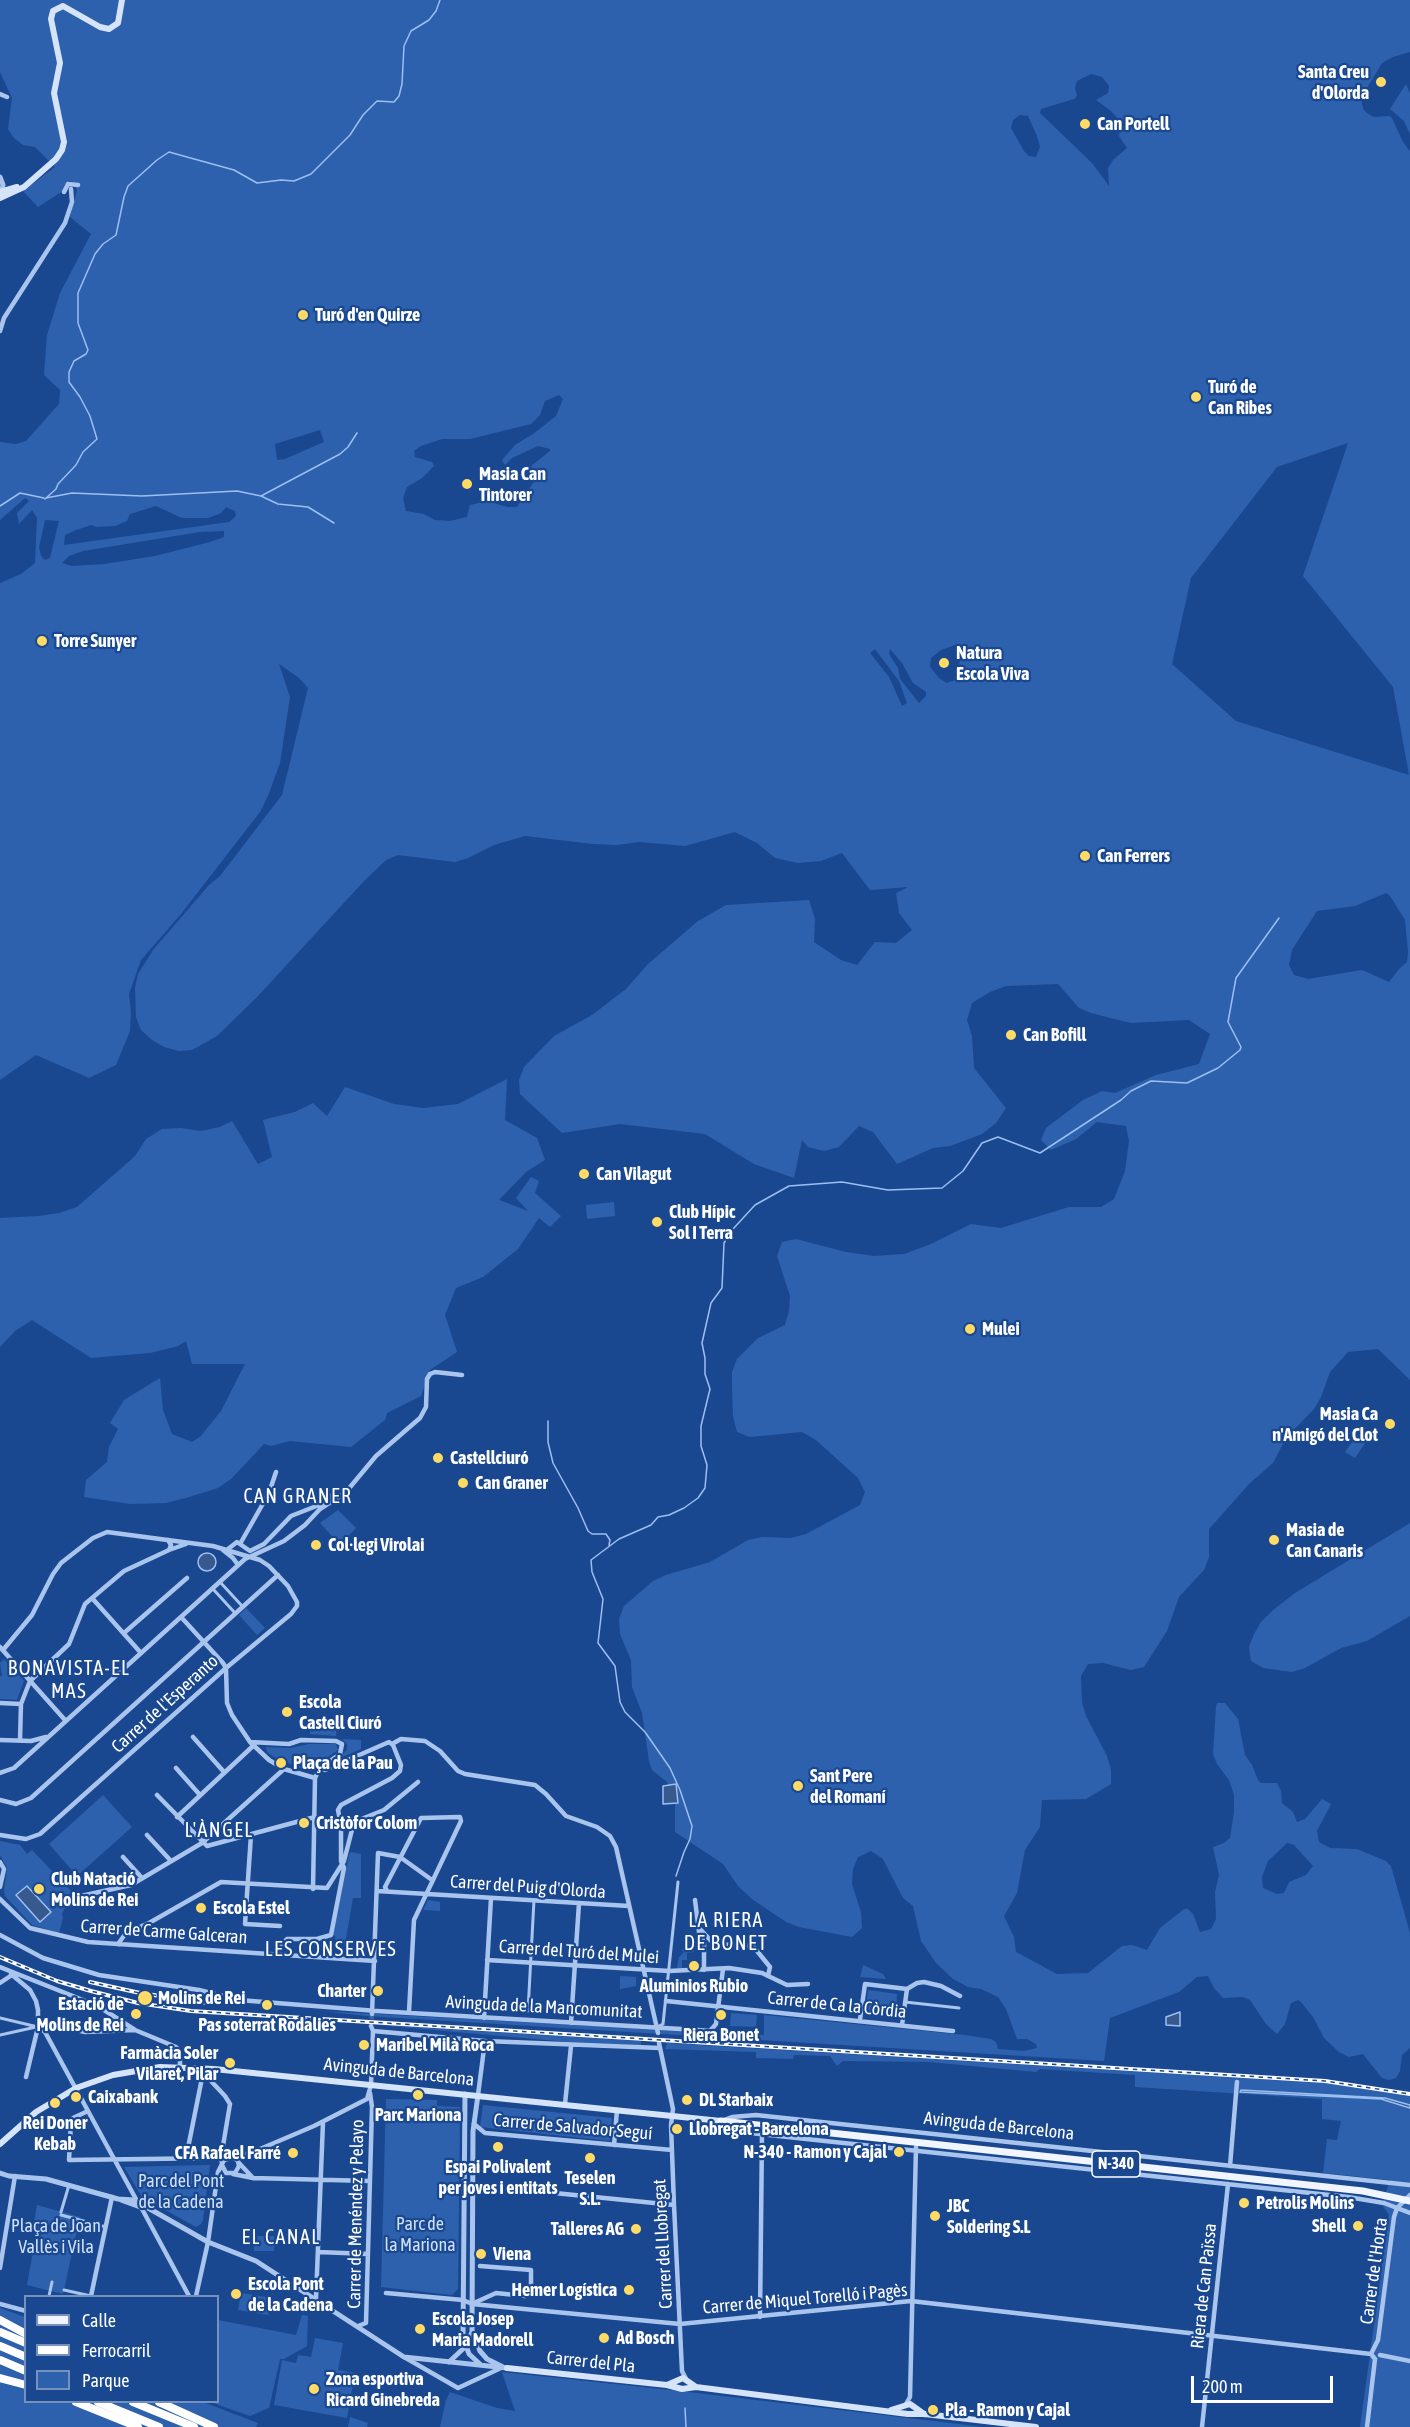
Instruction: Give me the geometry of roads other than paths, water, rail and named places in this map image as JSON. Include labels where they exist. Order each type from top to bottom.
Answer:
[{"type":"highway","points":[[0,2320],[24,2333]]},
{"type":"highway","points":[[0,2332],[24,2342]]},
{"type":"highway","points":[[0,2346],[24,2356]]},
{"type":"highway","points":[[0,2360],[24,2372]]},
{"type":"highway","points":[[0,2366],[24,2372]]},
{"type":"highway","points":[[0,2378],[24,2384]]},
{"type":"highway","points":[[78,2403],[138,2427]]},
{"type":"highway","points":[[100,2403],[159,2427]]},
{"type":"highway","points":[[135,2403],[194,2427]]},
{"type":"highway","points":[[161,2403],[214,2427]]},
{"type":"main road","points":[[0,193],[29,183],[56,159],[63,146],[54,93],[60,63],[51,19],[52,11],[63,6],[99,27],[109,29],[118,23],[122,0]]},
{"type":"main road","name":"Avinguda de Barcelona","points":[[76,2088],[127,2071],[180,2067],[206,2068],[672,2115],[721,2121],[750,2129],[1381,2193],[1408,2198]]},
{"type":"main road","name":"N-340","points":[[0,2144],[36,2112],[76,2088]]},
{"type":"main road","name":"Carrer del Pla","points":[[504,2368],[667,2385],[684,2383]]},
{"type":"main road","points":[[684,2383],[696,2387],[890,2410],[909,2408],[925,2414],[1036,2427]]},
{"type":"street","points":[[0,94],[6,98]]},
{"type":"street","points":[[0,177],[14,189]]},
{"type":"street","points":[[0,177],[3,185],[0,193]]},
{"type":"street","points":[[64,192],[68,184],[78,185]]},
{"type":"street","points":[[0,331],[4,318],[65,223],[72,202],[71,189]]},
{"type":"street","points":[[0,1773],[11,1770],[33,1751],[238,1565],[298,1530],[320,1509],[346,1492],[376,1456],[420,1418],[426,1407],[427,1378],[430,1374],[435,1372],[462,1376]]},
{"type":"street","points":[[240,1544],[269,1493],[276,1472]]},
{"type":"street","points":[[228,1549],[234,1543],[250,1551],[264,1544],[291,1516],[319,1505],[332,1496],[338,1498]]},
{"type":"street","name":"Carrer de l'Esperanto","points":[[0,1835],[26,1839],[40,1834],[226,1668],[291,1614],[297,1606],[292,1591],[263,1561],[228,1549],[107,1532],[93,1538],[61,1563],[32,1615],[2,1651]]},
{"type":"street","points":[[167,1540],[171,1544],[169,1550]]},
{"type":"street","points":[[20,1740],[21,1704],[30,1681],[69,1644],[82,1610],[92,1598],[124,1571],[181,1545],[198,1544]]},
{"type":"street","points":[[221,1548],[238,1565]]},
{"type":"street","points":[[263,1551],[260,1556],[263,1561]]},
{"type":"street","points":[[0,1800],[16,1804],[31,1798],[278,1575]]},
{"type":"street","points":[[124,1634],[187,1578]]},
{"type":"street","points":[[220,1582],[244,1607]]},
{"type":"street","points":[[212,1588],[236,1614]]},
{"type":"street","points":[[92,1598],[141,1653]]},
{"type":"street","points":[[181,1617],[226,1668],[227,1703],[232,1715],[252,1744],[284,1769],[315,1778]]},
{"type":"street","points":[[2,1651],[65,1720]]},
{"type":"street","points":[[215,1678],[227,1685]]},
{"type":"street","points":[[0,1703],[21,1704]]},
{"type":"street","points":[[0,1740],[31,1741],[49,1736]]},
{"type":"street","points":[[193,1737],[224,1772]]},
{"type":"street","points":[[320,1768],[325,1770],[386,1743],[392,1744],[401,1739],[425,1741],[440,1751],[458,1771],[535,1785],[566,1816],[607,1832],[616,1847],[657,2030]]},
{"type":"street","points":[[177,1817],[252,1744],[289,1744],[301,1740],[339,1742],[343,1747],[340,1754],[320,1768],[315,1778],[313,1889]]},
{"type":"street","points":[[31,1741],[33,1751]]},
{"type":"street","points":[[278,1954],[281,1943],[287,1939],[317,1939],[331,1935],[344,1868],[339,1808],[341,1804],[398,1774],[401,1766],[392,1744]]},
{"type":"street","points":[[176,1768],[201,1795]]},
{"type":"street","points":[[72,1898],[131,1885],[202,1843],[284,1769]]},
{"type":"street","points":[[118,1944],[126,1933],[149,1923],[220,1882],[247,1882],[313,1889],[329,1887],[342,1863],[352,1826],[356,1820],[384,1810],[418,1782]]},
{"type":"street","points":[[157,1795],[207,1846],[315,1817]]},
{"type":"street","points":[[387,1892],[386,1887],[421,1818],[457,1816],[461,1821],[414,1920],[409,2012]]},
{"type":"street","points":[[147,1835],[171,1861]]},
{"type":"street","points":[[251,1835],[245,1923],[280,1926]]},
{"type":"street","points":[[372,2013],[378,1853],[400,1857],[432,1880]]},
{"type":"street","points":[[123,1857],[142,1878]]},
{"type":"street","points":[[0,1862],[4,1869],[0,1887]]},
{"type":"street","points":[[657,2030],[663,2024],[678,1882]]},
{"type":"street","name":"Carrer del Puig d'Olorda","points":[[377,1891],[629,1906]]},
{"type":"street","points":[[484,2018],[491,1898]]},
{"type":"street","name":"Carrer de Carme Galceran","points":[[0,1899],[34,1930],[81,1941],[375,1961]]},
{"type":"street","points":[[528,2011],[534,1900]]},
{"type":"street","points":[[695,1900],[699,1928],[704,1943],[704,1970]]},
{"type":"street","points":[[571,2023],[579,1903]]},
{"type":"street","points":[[699,1928],[714,1944],[753,1946],[770,1967],[768,1976]]},
{"type":"street","name":"Avinguda de la Mancomunitat","points":[[0,1935],[43,1958],[120,1979],[181,1987],[239,2000],[372,2013],[409,2012],[657,2030],[704,2031],[714,2029],[718,2007]]},
{"type":"street","name":"Carrer del Turó del Mulei","points":[[487,1960],[669,1971],[748,1970],[787,1985],[808,1984]]},
{"type":"street","points":[[2,1968],[30,1990],[36,2001],[38,2027],[26,2077]]},
{"type":"street","points":[[2,1968],[92,2004],[135,2030],[179,2049],[180,2067]]},
{"type":"street","points":[[718,2007],[723,1969]]},
{"type":"street","points":[[0,1983],[12,1975]]},
{"type":"street","points":[[860,2020],[865,1984],[907,1989],[916,1983],[924,1982],[941,1986],[960,1996]]},
{"type":"street","points":[[902,2025],[907,1989]]},
{"type":"street","name":"Carrer de Ca la Còrdia","points":[[666,2001],[953,2031]]},
{"type":"street","points":[[905,2002],[959,2008]]},
{"type":"street","points":[[0,2018],[38,2027],[45,2032],[135,2200],[208,2242],[256,2261],[404,2357],[458,2388],[504,2368]]},
{"type":"street","points":[[0,2035],[48,2024],[85,2032],[135,2030]]},
{"type":"street","name":"Carrer de Menéndez y Pelayo","points":[[355,2326],[361,2327],[366,2323],[372,2028],[485,2041]]},
{"type":"street","points":[[504,2368],[484,2356],[477,2347],[472,2330],[474,2124],[485,2041],[571,2046],[565,2104]]},
{"type":"street","name":"Carrer del Llobregat","points":[[571,2046],[660,2046],[672,2102],[674,2205],[684,2383]]},
{"type":"street","points":[[186,2158],[206,2068]]},
{"type":"street","points":[[196,2295],[208,2242],[205,2237],[222,2162],[230,2104],[211,2081],[206,2068]]},
{"type":"street","points":[[1230,2166],[1237,2082]]},
{"type":"street","points":[[88,2111],[73,2118],[71,2122],[69,2160],[186,2158],[222,2162],[253,2152],[323,2122],[365,2100],[370,2093]]},
{"type":"street","points":[[465,2094],[463,2337],[465,2347],[482,2366]]},
{"type":"street","points":[[614,2145],[617,2110]]},
{"type":"street","points":[[750,2129],[753,2118],[764,2116]]},
{"type":"street","name":"Avinguda de Barcelona","points":[[721,2121],[732,2117],[764,2116],[1410,2185]]},
{"type":"street","points":[[316,2298],[323,2122]]},
{"type":"street","name":"Carrer de Salvador Seguí","points":[[474,2124],[485,2133],[672,2150]]},
{"type":"street","name":"Avinguda de Barcelona","points":[[750,2129],[762,2134],[916,2147],[1348,2197],[1384,2203],[1410,2213]]},
{"type":"street","points":[[760,2317],[762,2134]]},
{"type":"street","points":[[909,2408],[916,2147]]},
{"type":"street","points":[[234,2158],[253,2178]]},
{"type":"street","points":[[222,2162],[224,2171],[231,2175]]},
{"type":"street","points":[[231,2175],[239,2169],[239,2163]]},
{"type":"street","points":[[0,2173],[38,2177],[69,2185],[112,2197],[158,2214]]},
{"type":"street","points":[[218,2179],[223,2174],[253,2178],[370,2181]]},
{"type":"street","points":[[0,2268],[15,2176]]},
{"type":"street","points":[[465,2184],[674,2205]]},
{"type":"street","name":"Riera de Can Païssa","points":[[1202,2427],[1228,2184]]},
{"type":"street","points":[[69,2185],[61,2213],[106,2227]]},
{"type":"street","name":"Avinguda de Barcelona","points":[[1314,2186],[1348,2197]]},
{"type":"street","points":[[91,2295],[112,2197]]},
{"type":"street","name":"Carrer de l'Horta","points":[[1372,2351],[1378,2340],[1394,2217],[1397,2208],[1408,2198]]},
{"type":"street","points":[[121,2200],[135,2200]]},
{"type":"street","points":[[141,2207],[188,2295]]},
{"type":"street","points":[[195,2235],[202,2234],[209,2226]]},
{"type":"street","points":[[318,2252],[368,2254]]},
{"type":"street","points":[[472,2304],[496,2293],[525,2296],[531,2294],[531,2270],[480,2266]]},
{"type":"street","points":[[49,2295],[52,2282]]},
{"type":"street","points":[[64,2290],[86,2295]]},
{"type":"street","name":"Carrer de Miquel Torelló i Pagès","points":[[386,2293],[463,2300],[472,2304],[680,2324],[911,2301],[1212,2336],[1372,2351]]},
{"type":"street","points":[[0,2304],[24,2310]]},
{"type":"street","points":[[449,2362],[465,2347],[472,2330]]},
{"type":"street","points":[[1367,2427],[1375,2359],[1372,2351],[1379,2350],[1380,2355]]},
{"type":"street","points":[[1375,2359],[1380,2355],[1410,2361]]},
{"type":"street","name":"Carrer del Pla","points":[[404,2357],[504,2368]]},
{"type":"waterway","points":[[45,499],[76,465],[83,452],[97,439],[90,416],[69,382],[69,372],[74,361],[86,354],[88,350],[78,323],[78,293],[95,254],[103,244],[116,235],[128,186],[169,152],[234,170],[257,183],[294,181],[311,174],[350,135],[363,115],[377,101],[394,102],[399,96],[404,46],[411,31],[429,20],[440,0]]},
{"type":"waterway","points":[[261,496],[340,454],[348,447],[357,433]]},
{"type":"waterway","points":[[46,498],[72,493],[142,496],[237,491],[261,496],[278,504],[308,507],[334,523]]},
{"type":"waterway","points":[[0,506],[20,493],[44,498]]},
{"type":"waterway","points":[[676,1876],[690,1839],[692,1826],[670,1768],[645,1732],[625,1712],[620,1702],[615,1666],[598,1643],[603,1599],[592,1572],[591,1560],[619,1539],[651,1525],[658,1517],[684,1508],[698,1498],[705,1488],[707,1465],[701,1446],[701,1426],[710,1389],[705,1374],[702,1343],[711,1303],[722,1288],[724,1243],[733,1229],[755,1205],[789,1186],[842,1182],[888,1190],[942,1188],[963,1171],[982,1143],[998,1137],[1040,1153],[1121,1100],[1131,1091],[1151,1081],[1187,1083],[1218,1068],[1241,1047],[1228,1022],[1236,978],[1279,918]]},
{"type":"waterway","points":[[548,1421],[548,1442],[553,1463],[588,1531],[592,1534],[606,1534],[610,1540],[609,1545]]},
{"type":"waterway","points":[[685,2408],[686,2427]]},
{"type":"tunnel","points":[[371,2026],[372,2014]]},
{"type":"railway","points":[[0,1957],[57,1981],[91,1991],[138,2003],[191,2011],[1325,2081],[1410,2094]]},
{"type":"railway","points":[[90,1982],[140,1993],[208,2003]]},
{"type":"place","name":"Santa Creu d'Olorda","points":[[1381,82]]},
{"type":"place","name":"Can Portell","points":[[1085,124]]},
{"type":"place","name":"Turó d'en Quirze","points":[[303,315]]},
{"type":"place","name":"Turó de Can Ribes","points":[[1196,397]]},
{"type":"place","name":"Masia Can Tintorer","points":[[467,484]]},
{"type":"place","name":"Torre Sunyer","points":[[42,641]]},
{"type":"place","name":"Natura Escola Viva","points":[[944,663]]},
{"type":"place","name":"Can Ferrers","points":[[1085,856]]},
{"type":"place","name":"Can Bofill","points":[[1011,1035]]},
{"type":"place","name":"Can Vilagut","points":[[584,1174]]},
{"type":"place","name":"Club Hípic Sol I Terra","points":[[657,1222]]},
{"type":"place","name":"Mulei","points":[[970,1329]]},
{"type":"place","name":"Masia Ca n'Amigó del Clot","points":[[1390,1424]]},
{"type":"place","name":"Castellciuró","points":[[438,1458]]},
{"type":"place","name":"Can Graner","points":[[463,1483]]},
{"type":"place","name":"Masia de Can Canaris","points":[[1274,1540]]},
{"type":"place","name":"Col·legi Virolai","points":[[316,1545]]},
{"type":"place","name":"Escola Castell Ciuró","points":[[287,1712]]},
{"type":"place","name":"Plaça de la Pau","points":[[281,1763]]},
{"type":"place","name":"Sant Pere del Romaní","points":[[798,1786]]},
{"type":"place","name":"Cristòfor Colom","points":[[304,1823]]},
{"type":"place","name":"Club Natació Molins de Rei","points":[[39,1889]]},
{"type":"place","name":"Escola Estel","points":[[201,1908]]},
{"type":"place","name":"Aluminios Rubio","points":[[694,1966]]},
{"type":"place","name":"Charter","points":[[378,1991]]},
{"type":"place","name":"Molins de Rei","points":[[145,1998]]},
{"type":"place","name":"Pas soterrat Rodalies","points":[[267,2005]]},
{"type":"place","name":"Estació de Molins de Rei","points":[[136,2014]]},
{"type":"place","name":"Riera Bonet","points":[[721,2015]]},
{"type":"place","name":"Maribel Milà Roca","points":[[364,2045]]},
{"type":"place","name":"Farmàcia Soler Vilaret, Pilar","points":[[230,2063]]},
{"type":"place","name":"Parc Mariona","points":[[418,2095]]},
{"type":"place","name":"Caixabank","points":[[76,2097]]},
{"type":"place","name":"DL Starbaix","points":[[687,2100]]},
{"type":"place","name":"Rei Doner Kebab","points":[[55,2103]]},
{"type":"place","name":"Llobregat - Barcelona","points":[[677,2129]]},
{"type":"place","name":"Espai Polivalent per joves i entitats","points":[[498,2147]]},
{"type":"place","name":"N-340 - Ramon y Cajal","points":[[899,2152]]},
{"type":"place","name":"CFA Rafael Farré","points":[[293,2153]]},
{"type":"place","name":"Teselen S.L.","points":[[590,2158]]},
{"type":"place","name":"Petrolis Molins","points":[[1244,2203]]},
{"type":"place","name":"JBC Soldering S.L","points":[[935,2216]]},
{"type":"place","name":"Shell","points":[[1358,2226]]},
{"type":"place","name":"Talleres AG","points":[[636,2229]]},
{"type":"place","name":"Viena","points":[[481,2254]]},
{"type":"place","name":"Hemer Logística","points":[[629,2290]]},
{"type":"place","name":"Escola Pont de la Cadena","points":[[236,2294]]},
{"type":"place","name":"Escola Josep Maria Madorell","points":[[420,2329]]},
{"type":"place","name":"Ad Bosch","points":[[604,2338]]},
{"type":"place","name":"Zona esportiva Ricard Ginebreda","points":[[314,2389]]},
{"type":"place","name":"Pla - Ramon y Cajal","points":[[933,2410]]},
{"type":"district","name":"CAN GRANER","points":[[298,1497]]},
{"type":"district","name":"BONAVISTA-EL MAS","points":[[69,1680]]},
{"type":"district","name":"L'ÀNGEL","points":[[219,1831]]},
{"type":"district","name":"LA RIERA DE BONET","points":[[726,1932]]},
{"type":"district","name":"LES CONSERVES","points":[[331,1950]]},
{"type":"district","name":"EL CANAL","points":[[281,2238]]},
{"type":"park label","name":"Parc del Pont de la Cadena","points":[[181,2191]]},
{"type":"park label","name":"Parc de la Mariona","points":[[420,2234]]},
{"type":"park label","name":"Plaça de Joan Vallès i Vila","points":[[56,2236]]}]
